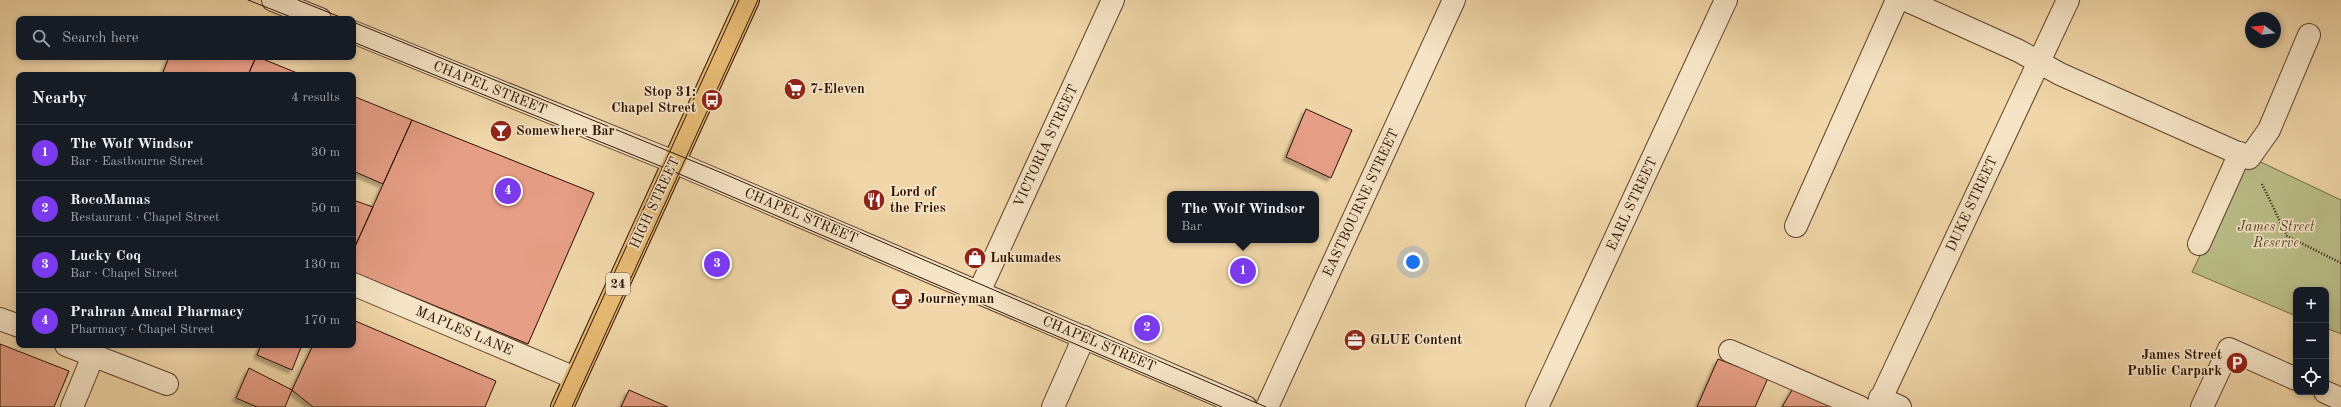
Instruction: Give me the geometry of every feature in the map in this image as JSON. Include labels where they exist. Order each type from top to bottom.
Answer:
[{"type":"main road","name":"HIGH STREET","points":[[562,407],[748,0]]},
{"type":"street","points":[[273,0],[313,16]]},
{"type":"street","name":"VICTORIA STREET","points":[[979,292],[1113,0]]},
{"type":"street","name":"EASTBOURNE STREET","points":[[1267,407],[1454,0]]},
{"type":"street","name":"EARL STREET","points":[[1537,407],[1726,0]]},
{"type":"street","points":[[1796,226],[1897,0]]},
{"type":"street","points":[[1906,0],[2019,51],[2060,74],[2244,155]]},
{"type":"street","name":"DUKE STREET","points":[[1878,403],[2068,0]]},
{"type":"street","name":"CHAPEL STREET","points":[[356,33],[674,162],[1246,407]]},
{"type":"street","points":[[2198,244],[2244,155],[2269,130],[2309,35]]},
{"type":"street","name":"MAPLES LANE","points":[[356,285],[575,378]]},
{"type":"street","points":[[0,319],[16,325]]},
{"type":"street","points":[[1053,407],[1084,337]]},
{"type":"street","points":[[73,348],[167,384]]},
{"type":"street","points":[[2202,407],[2230,349],[2293,378]]},
{"type":"street","points":[[1730,351],[1860,407]]},
{"type":"street","points":[[72,407],[93,356]]},
{"type":"street","points":[[2329,394],[2341,399]]},
{"type":"street","points":[[1878,403],[1900,407]]},
{"type":"path","points":[[2244,155],[2287,236],[2341,263]]},
{"type":"green space","name":"James Street Reserve","points":[[2248,156],[2341,200],[2341,334],[2329,329],[2329,287],[2293,287],[2293,315],[2192,272]]},
{"type":"building","points":[[168,60],[255,60],[249,72],[163,72]]},
{"type":"building","points":[[255,60],[265,60],[295,72],[249,72]]},
{"type":"building","points":[[356,97],[412,120],[383,184],[356,172]]},
{"type":"building","points":[[1306,109],[1352,130],[1331,178],[1286,157]]},
{"type":"building","points":[[412,120],[594,193],[528,344],[356,273],[356,244]]},
{"type":"building","points":[[356,201],[373,207],[356,244]]},
{"type":"building","points":[[356,321],[496,381],[485,407],[313,407],[292,390],[312,348],[356,348]]},
{"type":"building","points":[[0,344],[69,371],[54,407],[0,407]]},
{"type":"building","points":[[260,348],[301,348],[292,370],[257,355]]},
{"type":"building","points":[[1718,359],[1768,378],[1755,407],[1697,407]]},
{"type":"building","points":[[249,368],[292,390],[285,407],[257,407],[236,398]]},
{"type":"building","points":[[1795,385],[1836,407],[1782,407]]},
{"type":"building","points":[[629,390],[668,407],[621,407]]},
{"type":"tram line","points":[[248,0],[288,16]]},
{"type":"tram line","points":[[298,0],[338,16]]},
{"type":"tram line","points":[[553,407],[739,0]]},
{"type":"tram line","points":[[572,407],[758,0]]},
{"type":"tram line","points":[[356,23],[722,173],[1266,407]]},
{"type":"tram line","points":[[356,43],[670,170],[1222,407]]},
{"type":"place","name":"7-Eleven","points":[[795,89]]},
{"type":"place","name":"Stop 31: Chapel Street","points":[[712,100]]},
{"type":"place","name":"Somewhere Bar","points":[[501,131]]},
{"type":"place","name":"Prahran Amcal Pharmacy","points":[[508,191]]},
{"type":"place","name":"Lord of the Fries","points":[[874,200]]},
{"type":"place","name":"Lukumades","points":[[975,258]]},
{"type":"place","name":"Lucky Coq","points":[[717,264]]},
{"type":"place","name":"The Wolf Windsor","points":[[1243,271]]},
{"type":"place","name":"Journeyman","points":[[902,299]]},
{"type":"place","name":"RocoMamas","points":[[1147,328]]},
{"type":"place","name":"GLUE Content","points":[[1355,340]]},
{"type":"place","name":"James Street Public Carpark","points":[[2237,363]]}]
